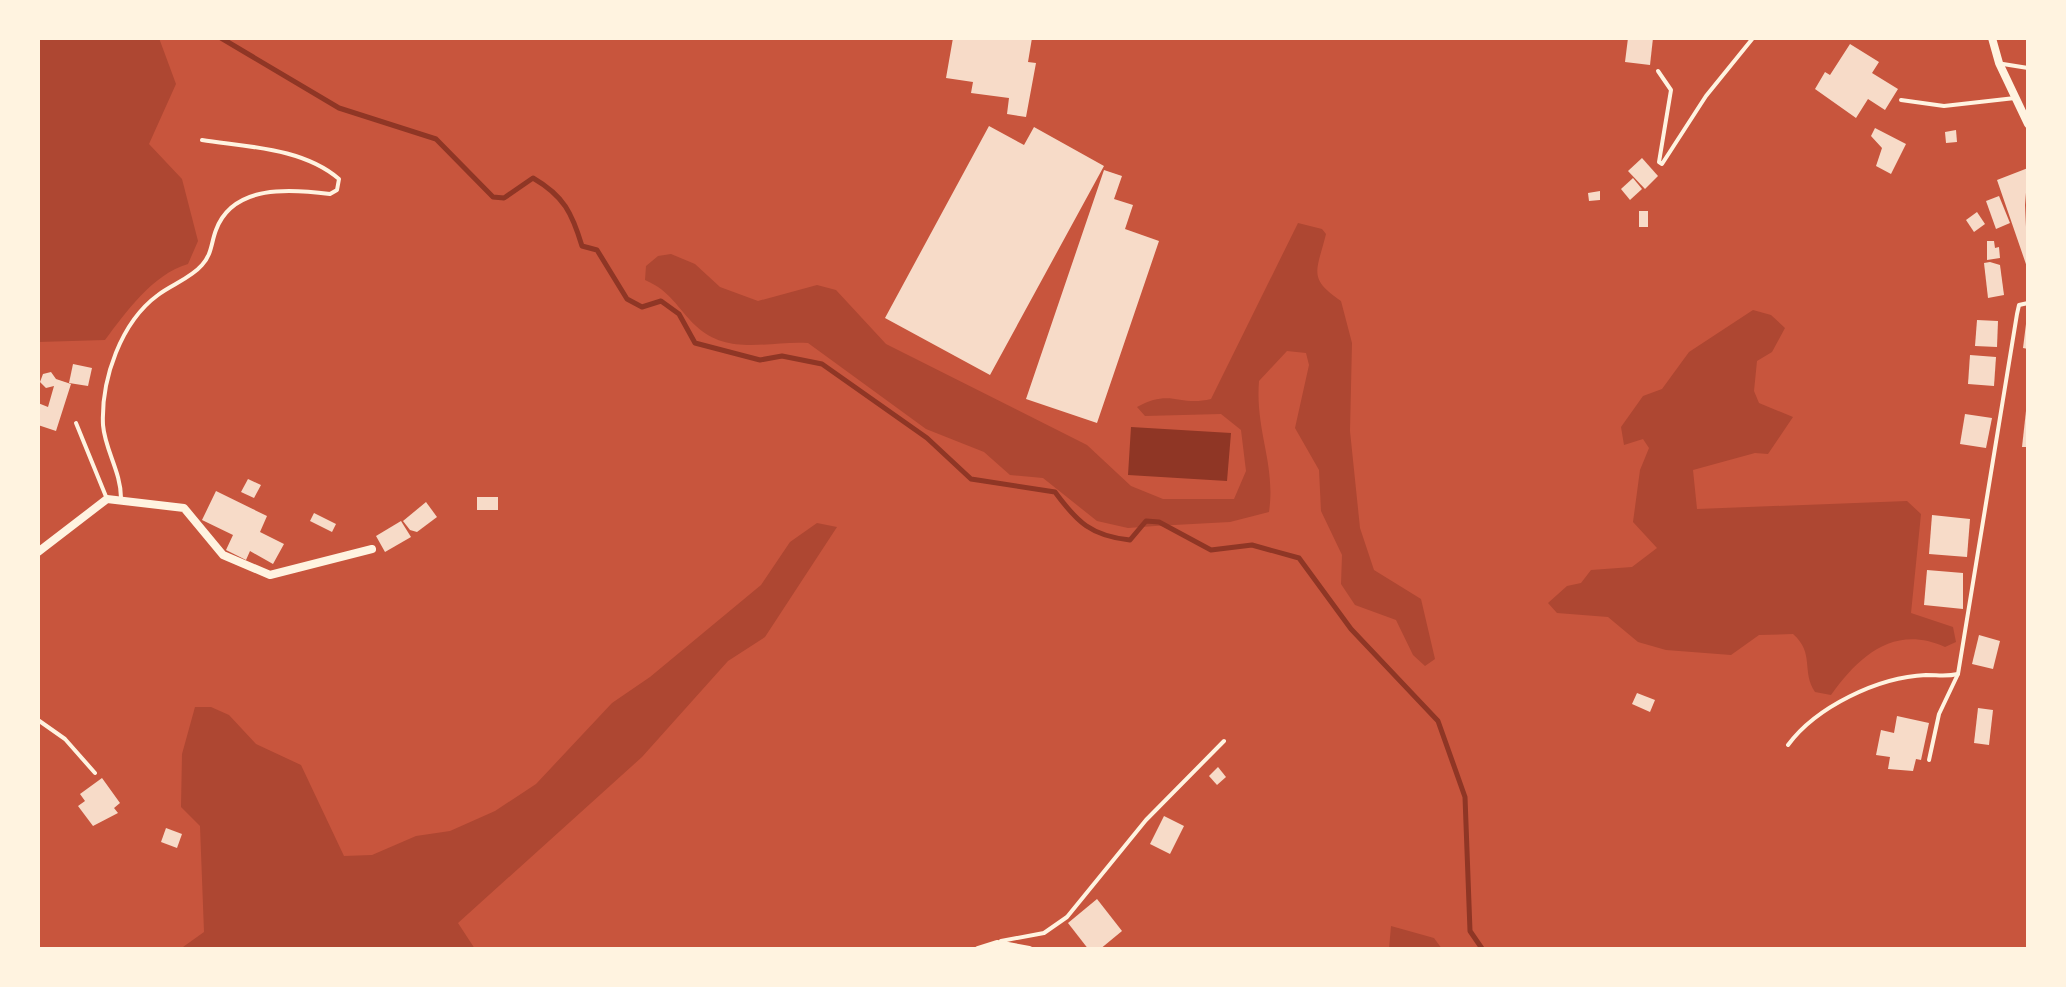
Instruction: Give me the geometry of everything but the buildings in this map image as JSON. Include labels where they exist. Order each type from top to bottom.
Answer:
[{"type":"street","points":[[1992,38],[1999,64],[2028,124]]},
{"type":"street","points":[[38,552],[108,499],[121,498],[184,508],[223,556],[270,574],[372,549]]},
{"type":"street","points":[[978,950],[997,944],[1029,950]]},
{"type":"lane","points":[[1658,71],[1671,90],[1659,162],[1662,164],[1706,96],[1754,38]]},
{"type":"lane","points":[[1999,64],[2028,68]]},
{"type":"lane","points":[[1900,100],[1944,106],[2015,98]]},
{"type":"lane","points":[[121,498],[121,477],[103,427],[114,360],[128,325],[153,298],[200,269],[224,216],[242,201],[266,191],[330,194],[337,190],[339,179],[325,166],[298,156],[202,140]]},
{"type":"lane","points":[[1929,760],[1938,714],[1958,674],[2018,305],[2028,303]]},
{"type":"lane","points":[[76,423],[108,499]]},
{"type":"lane","points":[[1788,745],[1822,713],[1852,697],[1925,675],[1958,674]]},
{"type":"lane","points":[[38,720],[65,739],[95,772]]},
{"type":"lane","points":[[997,944],[1044,933],[1067,918],[1146,820],[1224,740]]},
{"type":"shaded area","points":[[38,38],[159,38],[176,84],[149,144],[182,179],[198,241],[188,264],[152,285],[105,340],[38,342]]},
{"type":"shaded area","points":[[1298,223],[1322,229],[1326,234],[1317,273],[1323,286],[1341,301],[1352,343],[1350,431],[1360,528],[1374,570],[1421,599],[1435,659],[1425,666],[1413,655],[1396,620],[1355,605],[1341,584],[1342,555],[1321,511],[1319,470],[1295,428],[1309,365],[1306,353],[1287,351],[1259,381],[1270,478],[1269,512],[1230,522],[1128,528],[1097,521],[1043,478],[1010,475],[984,452],[926,429],[808,343],[750,345],[709,336],[668,295],[645,280],[646,266],[658,256],[671,254],[695,264],[720,287],[758,301],[817,285],[836,290],[886,344],[1087,445],[1131,486],[1163,499],[1234,499],[1246,471],[1241,430],[1221,414],[1145,416],[1137,407],[1167,398],[1211,399]]},
{"type":"shaded area","points":[[1753,310],[1771,315],[1785,328],[1772,352],[1757,361],[1754,391],[1759,403],[1793,417],[1768,454],[1755,453],[1693,470],[1697,509],[1907,501],[1921,514],[1911,613],[1953,627],[1956,642],[1945,647],[1910,639],[1879,648],[1853,668],[1831,695],[1815,692],[1804,648],[1793,634],[1759,635],[1731,655],[1666,650],[1638,642],[1608,617],[1557,613],[1548,603],[1567,586],[1581,583],[1591,570],[1632,567],[1657,548],[1633,522],[1640,470],[1649,448],[1643,439],[1624,445],[1621,427],[1643,396],[1662,389],[1689,352]]},
{"type":"shaded area","points":[[1131,427],[1231,433],[1227,481],[1128,475]]},
{"type":"shaded area","points":[[817,523],[837,527],[765,637],[728,661],[642,757],[458,923],[475,949],[133,949],[183,947],[204,932],[200,826],[181,807],[182,754],[195,707],[211,707],[229,715],[256,744],[301,765],[344,856],[372,855],[416,836],[450,831],[495,811],[536,784],[612,703],[650,677],[761,585],[790,542]]},
{"type":"shaded area","points":[[1391,926],[1434,938],[1442,949],[1389,949]]},
{"type":"waterway","points":[[221,38],[339,108],[436,139],[493,197],[504,198],[533,178],[559,199],[582,246],[597,250],[627,299],[642,307],[661,301],[679,314],[695,343],[760,360],[782,356],[822,364],[927,438],[971,479],[1055,492],[1086,526],[1116,538],[1130,540],[1146,521],[1159,522],[1211,550],[1252,545],[1299,558],[1351,629],[1438,721],[1465,797],[1470,931],[1483,950]]}]
